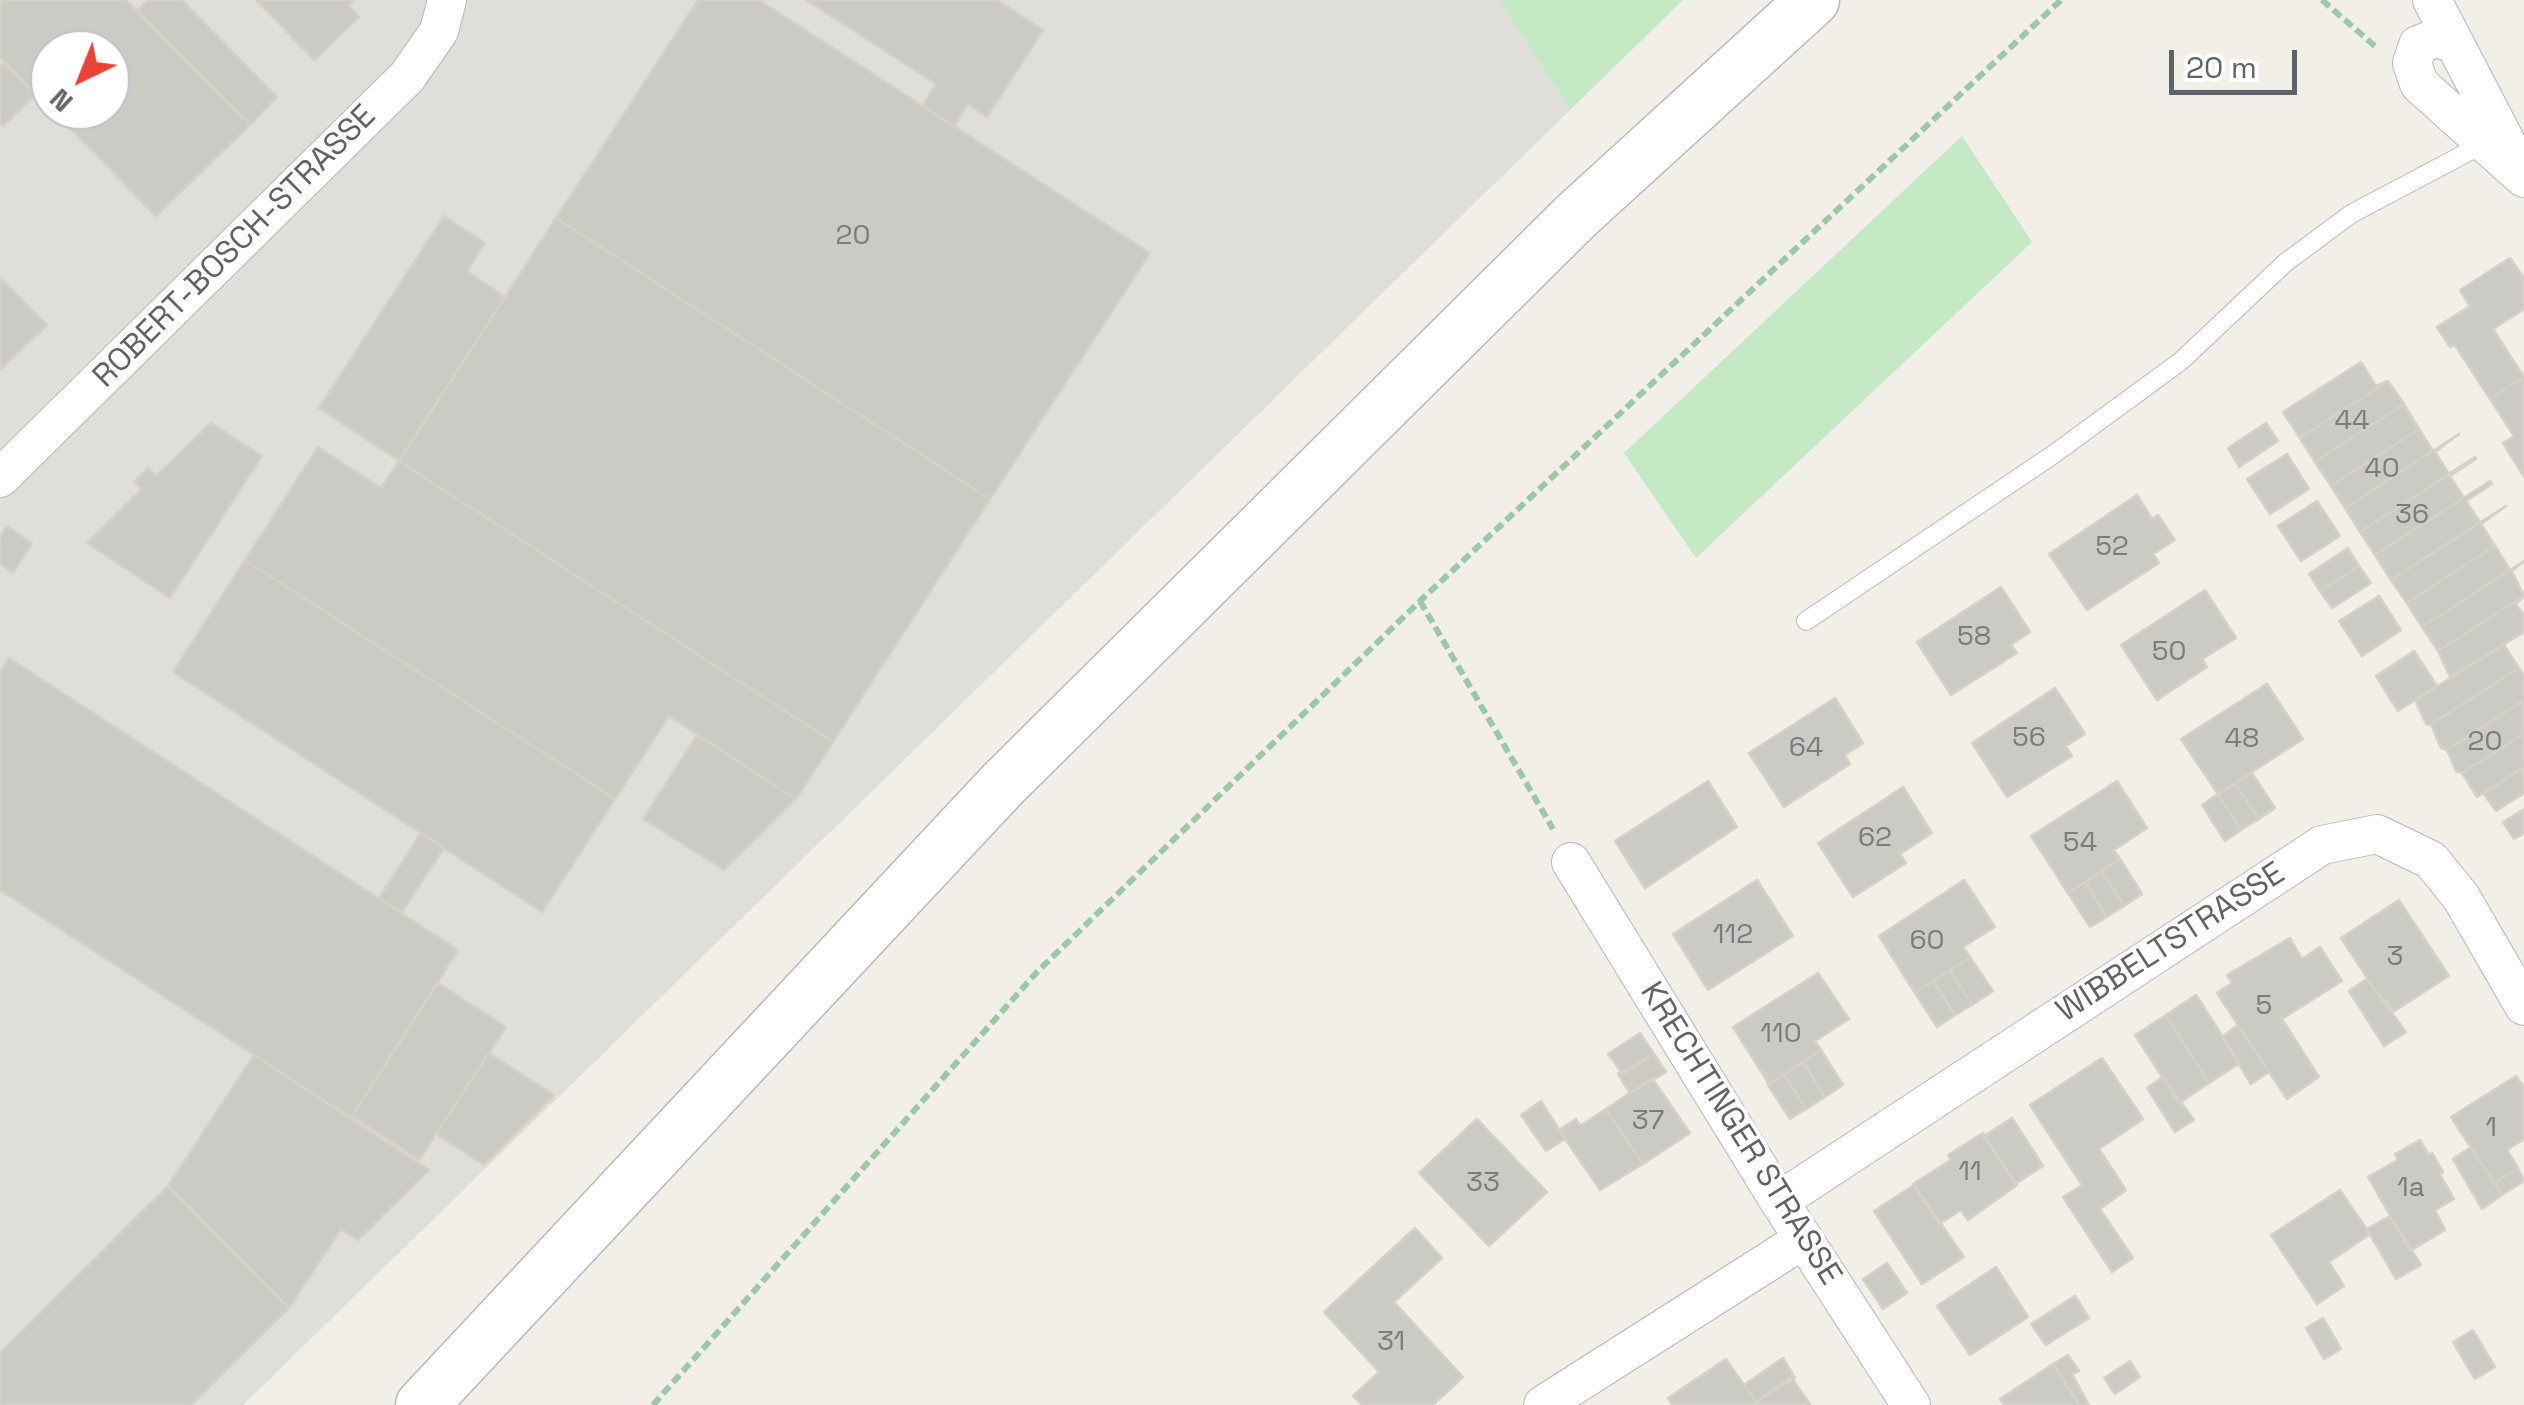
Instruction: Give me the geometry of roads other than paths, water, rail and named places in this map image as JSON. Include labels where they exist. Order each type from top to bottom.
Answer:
[{"type":"main road","points":[[422,1405],[1003,784],[1576,216],[1812,0]]},
{"type":"street","name":"ROBERT-BOSCH-STRASSE","points":[[0,478],[407,78],[440,31],[447,0]]},
{"type":"street","points":[[2432,0],[2524,177]]},
{"type":"street","points":[[2455,44],[2436,38],[2418,45],[2412,63],[2420,84],[2524,177]]},
{"type":"street","name":"WIBBELTSTRASSE","points":[[1779,1201],[2322,845],[2377,834],[2432,860],[2460,897],[2524,1006]]},
{"type":"street","name":"KRECHTINGER STRASSE","points":[[1571,862],[1779,1201],[1912,1405]]},
{"type":"street","points":[[1543,1405],[1804,1239]]},
{"type":"lane","points":[[1806,621],[2054,454],[2181,361],[2285,263],[2351,214],[2485,143]]}]
